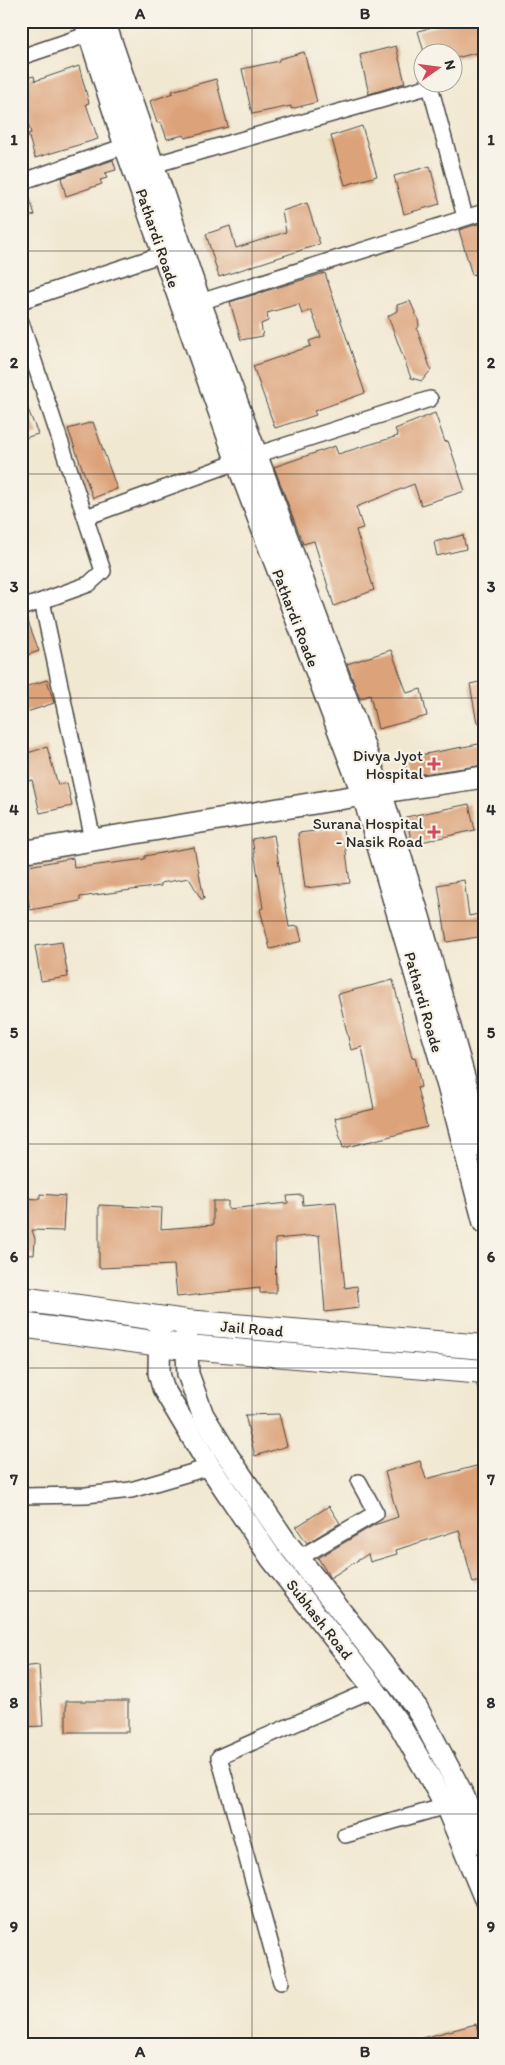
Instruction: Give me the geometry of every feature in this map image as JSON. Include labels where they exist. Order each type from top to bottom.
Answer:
[{"type":"main road","name":"Jail Road","points":[[21,1299],[186,1322],[484,1347]]},
{"type":"main road","points":[[21,1325],[160,1344],[482,1379]]},
{"type":"street","points":[[21,57],[96,26],[153,165],[200,302],[247,459]]},
{"type":"street","name":"Pathardi Roade","points":[[96,26],[125,146],[163,254],[247,459],[372,794],[484,1223]]},
{"type":"street","points":[[153,165],[430,86],[466,217]]},
{"type":"street","points":[[21,182],[125,146]]},
{"type":"street","points":[[200,302],[484,212]]},
{"type":"street","points":[[21,301],[163,254]]},
{"type":"street","points":[[21,322],[104,571],[89,584],[21,608]]},
{"type":"street","points":[[86,517],[247,459],[430,399]]},
{"type":"street","points":[[42,601],[93,840]]},
{"type":"street","points":[[21,852],[372,794],[484,778]]},
{"type":"street","points":[[372,794],[420,920],[484,1148]]},
{"type":"street","name":"Subhash Road","points":[[160,1319],[159,1373],[162,1388],[210,1467],[271,1558],[374,1689],[399,1724],[446,1806],[484,1897]]},
{"type":"street","name":"Subhash Road","points":[[186,1322],[188,1374],[203,1415],[238,1472],[286,1542],[417,1708],[464,1797],[484,1845]]},
{"type":"street","points":[[21,1496],[86,1495],[131,1490],[210,1467]]},
{"type":"street","points":[[299,1558],[376,1513],[359,1482]]},
{"type":"street","points":[[280,1982],[219,1757],[374,1689]]},
{"type":"street","points":[[345,1835],[446,1806]]},
{"type":"building","points":[[456,21],[484,21],[484,51],[462,56],[462,42],[421,42],[418,31]]},
{"type":"building","points":[[396,46],[405,83],[369,94],[360,55]]},
{"type":"building","points":[[304,52],[317,102],[291,109],[291,106],[252,114],[242,69],[279,61],[279,59]]},
{"type":"building","points":[[79,66],[89,103],[86,104],[98,139],[35,158],[28,134],[31,133],[24,109],[21,109],[21,79],[34,76],[35,81]]},
{"type":"building","points":[[216,79],[228,127],[185,138],[184,135],[167,139],[161,122],[157,123],[150,101],[173,93],[172,91]]},
{"type":"building","points":[[362,126],[377,176],[345,185],[331,136]]},
{"type":"building","points":[[113,160],[116,170],[105,173],[107,178],[100,180],[102,184],[66,196],[61,178]]},
{"type":"building","points":[[430,166],[440,204],[404,214],[394,176]]},
{"type":"building","points":[[27,190],[35,215],[21,219],[21,191]]},
{"type":"building","points":[[307,203],[320,244],[219,277],[206,234],[230,226],[236,248],[286,232],[282,211]]},
{"type":"building","points":[[481,223],[484,233],[484,271],[472,275],[459,230]]},
{"type":"building","points":[[325,273],[365,393],[314,411],[316,415],[275,428],[253,366],[311,346],[309,341],[321,337],[311,310],[302,314],[299,304],[267,313],[268,321],[261,324],[263,336],[241,340],[230,302]]},
{"type":"building","points":[[410,301],[418,319],[419,326],[417,329],[431,370],[422,381],[411,378],[388,316],[397,311],[397,305]]},
{"type":"building","points":[[21,392],[38,434],[21,439]]},
{"type":"building","points":[[435,413],[445,442],[448,441],[465,491],[421,505],[414,484],[356,507],[363,528],[356,530],[374,590],[334,606],[314,541],[303,544],[274,467],[335,446],[338,454],[398,436],[395,429]]},
{"type":"building","points":[[93,422],[117,489],[93,498],[68,429]]},
{"type":"building","points":[[463,535],[466,549],[437,556],[434,542]]},
{"type":"building","points":[[26,616],[39,651],[21,657],[21,617]]},
{"type":"building","points":[[391,650],[407,693],[421,689],[427,716],[378,729],[370,695],[360,699],[347,664]]},
{"type":"building","points":[[47,680],[54,703],[21,714],[21,688]]},
{"type":"building","points":[[484,681],[484,723],[477,723],[470,684]]},
{"type":"building","points":[[484,743],[484,765],[408,776],[404,758]]},
{"type":"building","points":[[47,747],[58,785],[67,783],[72,806],[40,813],[32,780],[21,783],[21,755]]},
{"type":"building","points":[[469,804],[475,830],[412,844],[406,817]]},
{"type":"building","points":[[343,828],[350,883],[305,888],[298,833]]},
{"type":"building","points":[[274,835],[289,927],[298,926],[302,941],[270,949],[260,909],[263,908],[252,839]]},
{"type":"building","points":[[194,847],[204,899],[201,899],[189,878],[161,883],[161,886],[80,897],[80,901],[30,910],[23,867],[73,858],[74,868],[145,859],[145,856]]},
{"type":"building","points":[[464,880],[469,916],[484,913],[484,936],[447,942],[438,885]]},
{"type":"building","points":[[62,942],[68,977],[41,981],[35,946]]},
{"type":"building","points":[[393,980],[412,1058],[415,1057],[421,1087],[417,1088],[427,1127],[343,1148],[335,1118],[374,1109],[362,1047],[351,1050],[338,994]]},
{"type":"building","points":[[40,1194],[65,1196],[63,1231],[32,1230],[35,1239],[34,1255],[21,1254],[21,1198],[40,1199]]},
{"type":"building","points":[[302,1195],[303,1205],[336,1202],[345,1288],[357,1286],[359,1308],[325,1312],[319,1235],[275,1239],[276,1293],[260,1293],[260,1288],[177,1297],[174,1265],[99,1268],[99,1205],[162,1208],[161,1229],[213,1225],[213,1201],[228,1201],[228,1209],[288,1203],[287,1196]]},
{"type":"building","points":[[279,1414],[287,1446],[255,1456],[245,1415]]},
{"type":"building","points":[[420,1461],[426,1479],[484,1464],[484,1580],[473,1583],[459,1530],[396,1550],[397,1554],[370,1562],[368,1554],[330,1578],[318,1558],[374,1525],[398,1517],[385,1472]]},
{"type":"building","points":[[329,1506],[340,1523],[307,1543],[296,1527]]},
{"type":"building","points":[[39,1665],[43,1726],[21,1727],[21,1667]]},
{"type":"building","points":[[66,1701],[128,1701],[128,1732],[66,1732]]},
{"type":"building","points":[[476,2024],[481,2044],[419,2044],[419,2039]]},
{"type":"place","name":"Divya Jyot Hospital","points":[[434,764]]},
{"type":"place","name":"Surana Hospital - Nasik Road","points":[[434,832]]}]
